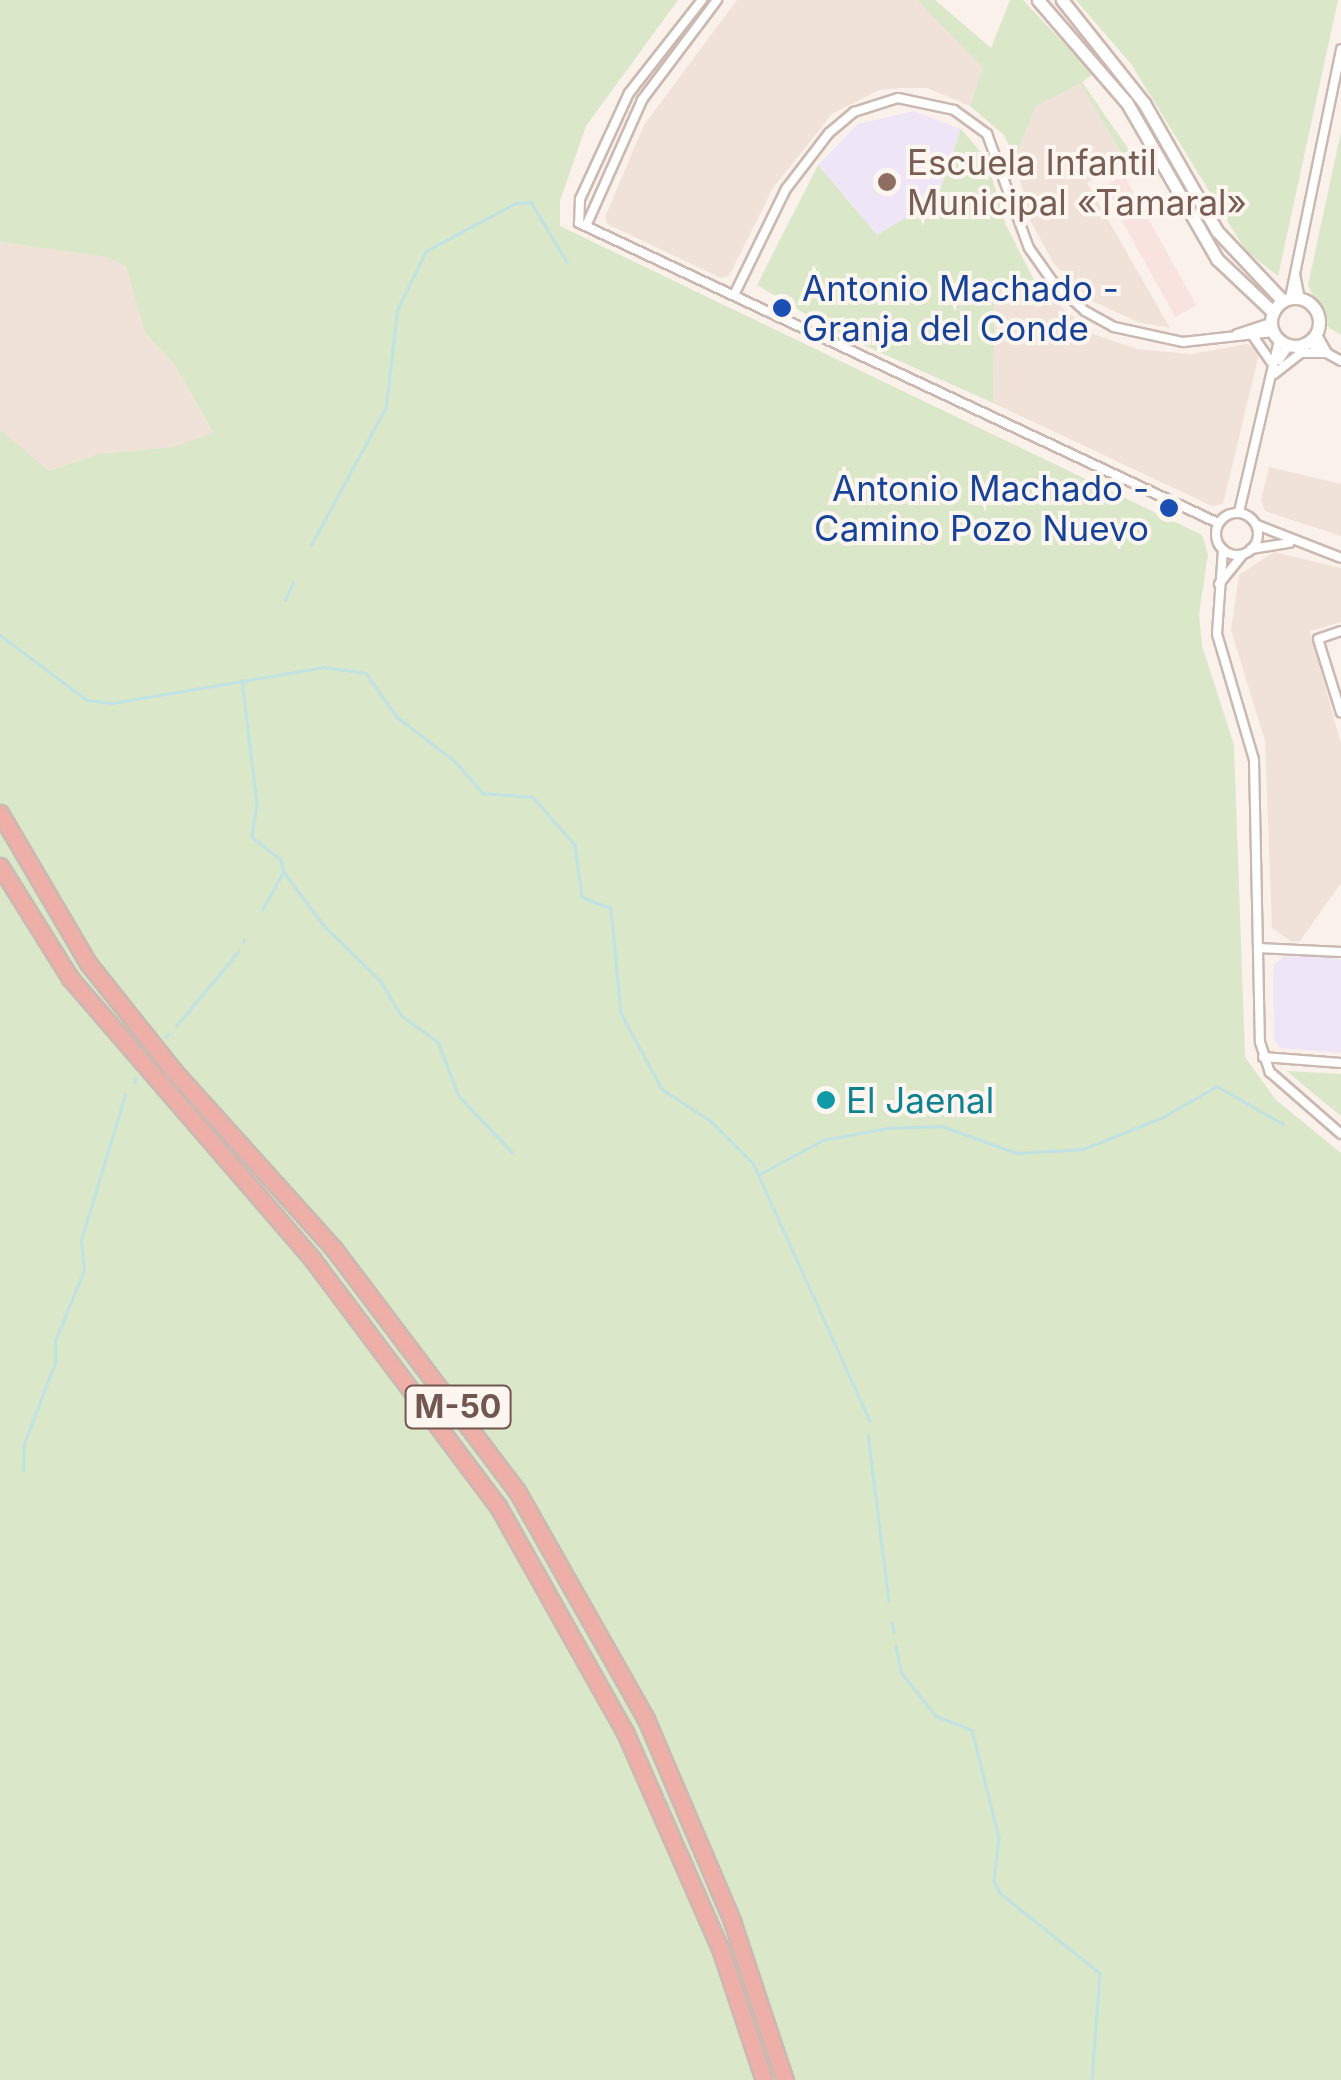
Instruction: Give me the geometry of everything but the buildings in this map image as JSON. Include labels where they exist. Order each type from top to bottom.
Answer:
[{"type":"highway","name":"M-50","points":[[0,813],[88,963],[173,1070],[334,1249],[517,1491],[646,1719],[732,1921],[785,2080]]},
{"type":"highway","name":"M-50","points":[[0,866],[70,978],[314,1260],[498,1506],[626,1732],[720,1948],[764,2080]]},
{"type":"street","points":[[576,214],[629,93],[702,0]]},
{"type":"street","points":[[586,226],[642,100],[717,0]]},
{"type":"street","points":[[1038,0],[1127,104],[1195,227],[1260,302],[1277,330]]},
{"type":"street","points":[[1062,0],[1144,102],[1217,230],[1271,290],[1318,316],[1312,338]]},
{"type":"street","points":[[1218,522],[1238,512],[1274,374],[1277,330],[1291,299],[1341,49]]},
{"type":"street","points":[[734,295],[786,189],[828,134],[854,112],[898,98],[954,110],[986,134],[1030,248],[1052,282],[1085,311],[1152,338],[1183,342],[1277,330],[1312,338],[1341,362]]},
{"type":"street","points":[[576,214],[590,214]]},
{"type":"street","points":[[576,214],[586,226],[1218,522]]},
{"type":"street","points":[[1291,299],[1289,282],[1294,269]]},
{"type":"street","points":[[1271,290],[1289,282]]},
{"type":"street","points":[[1252,331],[1260,302]]},
{"type":"street","points":[[1252,331],[1264,344],[1274,374]]},
{"type":"street","points":[[1274,374],[1294,356],[1327,352]]},
{"type":"street","points":[[1238,512],[1294,542],[1341,558]]},
{"type":"street","points":[[1218,522],[1216,539],[1223,550],[1216,634],[1254,760],[1263,1058],[1282,1086],[1341,1134]]},
{"type":"street","points":[[1220,584],[1247,552],[1256,524]]},
{"type":"street","points":[[1223,550],[1247,552],[1294,542]]},
{"type":"street","points":[[1341,630],[1318,639],[1341,713]]},
{"type":"street","points":[[1258,948],[1341,952]]},
{"type":"street","points":[[1263,1058],[1341,1063]]},
{"type":"shaded area","points":[[737,0],[917,0],[984,68],[970,106],[927,88],[903,88],[879,90],[832,114],[773,188],[729,276],[721,278],[607,224],[605,217],[644,125]]},
{"type":"shaded area","points":[[1080,82],[1126,161],[1087,183],[1170,328],[1138,322],[1090,300],[1054,264],[1031,222],[1015,160],[1035,106]]},
{"type":"shaded area","name":"Escuela Infantil Municipal «Tamaral»","points":[[914,111],[961,129],[937,199],[877,235],[818,165],[858,124]]},
{"type":"shaded area","points":[[1124,175],[1196,305],[1175,317],[1103,187]]},
{"type":"shaded area","points":[[0,242],[106,257],[126,267],[145,333],[174,364],[213,434],[172,447],[97,454],[49,471],[22,449],[0,429]]},
{"type":"shaded area","points":[[995,284],[1028,285],[1037,296],[1042,290],[1093,334],[1137,349],[1191,354],[1247,344],[1260,350],[1223,504],[1212,506],[993,403]]},
{"type":"shaded area","points":[[1269,467],[1341,484],[1341,536],[1265,511],[1261,500]]},
{"type":"shaded area","points":[[1274,552],[1341,568],[1341,622],[1310,631],[1341,744],[1341,883],[1300,941],[1292,942],[1272,928],[1265,741],[1231,630],[1239,575]]},
{"type":"shaded area","points":[[1321,955],[1341,960],[1341,1053],[1280,1048],[1274,1040],[1273,966],[1283,957]]},
{"type":"green space","points":[[0,0],[678,0],[586,126],[560,201],[560,226],[1202,535],[1208,554],[1199,614],[1202,646],[1234,745],[1245,1057],[1276,1100],[1341,1153],[1341,2080],[0,2080],[0,429],[49,471],[97,454],[172,447],[213,433],[174,364],[145,333],[126,267],[106,257],[0,242]]},
{"type":"green space","points":[[917,0],[935,0],[991,48],[1010,0],[1023,0],[1093,74],[1082,82],[1134,157],[1126,161],[1080,83],[1035,107],[1015,160],[1004,135],[970,106],[983,68]]},
{"type":"green space","points":[[1076,0],[1338,0],[1278,276],[1246,251],[1131,64]]},
{"type":"green space","points":[[961,129],[986,158],[1006,225],[1034,280],[995,285],[993,403],[839,334],[757,285],[818,165],[877,235],[937,199]]},
{"type":"green space","points":[[1341,132],[1341,335],[1328,327],[1308,285]]},
{"type":"green space","points":[[1287,1071],[1341,1074],[1341,1116],[1303,1085]]},
{"type":"waterway","points":[[311,545],[386,407],[397,310],[426,251],[516,203],[531,202],[567,262]]},
{"type":"waterway","points":[[285,600],[293,583]]},
{"type":"waterway","points":[[0,635],[87,700],[112,703],[324,667],[366,673],[397,717],[455,761],[483,793],[533,797],[575,845],[582,897],[611,908],[621,1013],[662,1089],[711,1121],[753,1163],[870,1421]]},
{"type":"waterway","points":[[242,680],[257,804],[252,837],[281,860],[284,872],[263,909]]},
{"type":"waterway","points":[[284,872],[325,927],[380,980],[401,1015],[438,1042],[459,1096],[512,1152]]},
{"type":"waterway","points":[[176,1026],[238,952]]},
{"type":"waterway","points":[[165,1037],[168,1034]]},
{"type":"waterway","points":[[134,1082],[136,1078]]},
{"type":"waterway","points":[[760,1174],[823,1140],[888,1128],[942,1126],[1017,1153],[1083,1149],[1161,1118],[1217,1086],[1283,1124]]},
{"type":"waterway","points":[[23,1471],[24,1444],[55,1363],[55,1341],[84,1270],[81,1240],[125,1095]]},
{"type":"waterway","points":[[868,1435],[889,1601]]},
{"type":"waterway","points":[[892,1622],[894,1632]]},
{"type":"waterway","points":[[896,1646],[901,1672],[936,1716],[972,1730],[999,1838],[994,1881],[1000,1893],[1100,1973],[1092,2080]]},
{"type":"place","name":"Escuela Infantil Municipal «Tamaral»","points":[[887,182]]},
{"type":"place","name":"Antonio Machado - Granja del Conde","points":[[782,308]]},
{"type":"place","name":"Antonio Machado - Camino Pozo Nuevo","points":[[1169,508]]},
{"type":"place","name":"El Jaenal","points":[[826,1100]]}]
